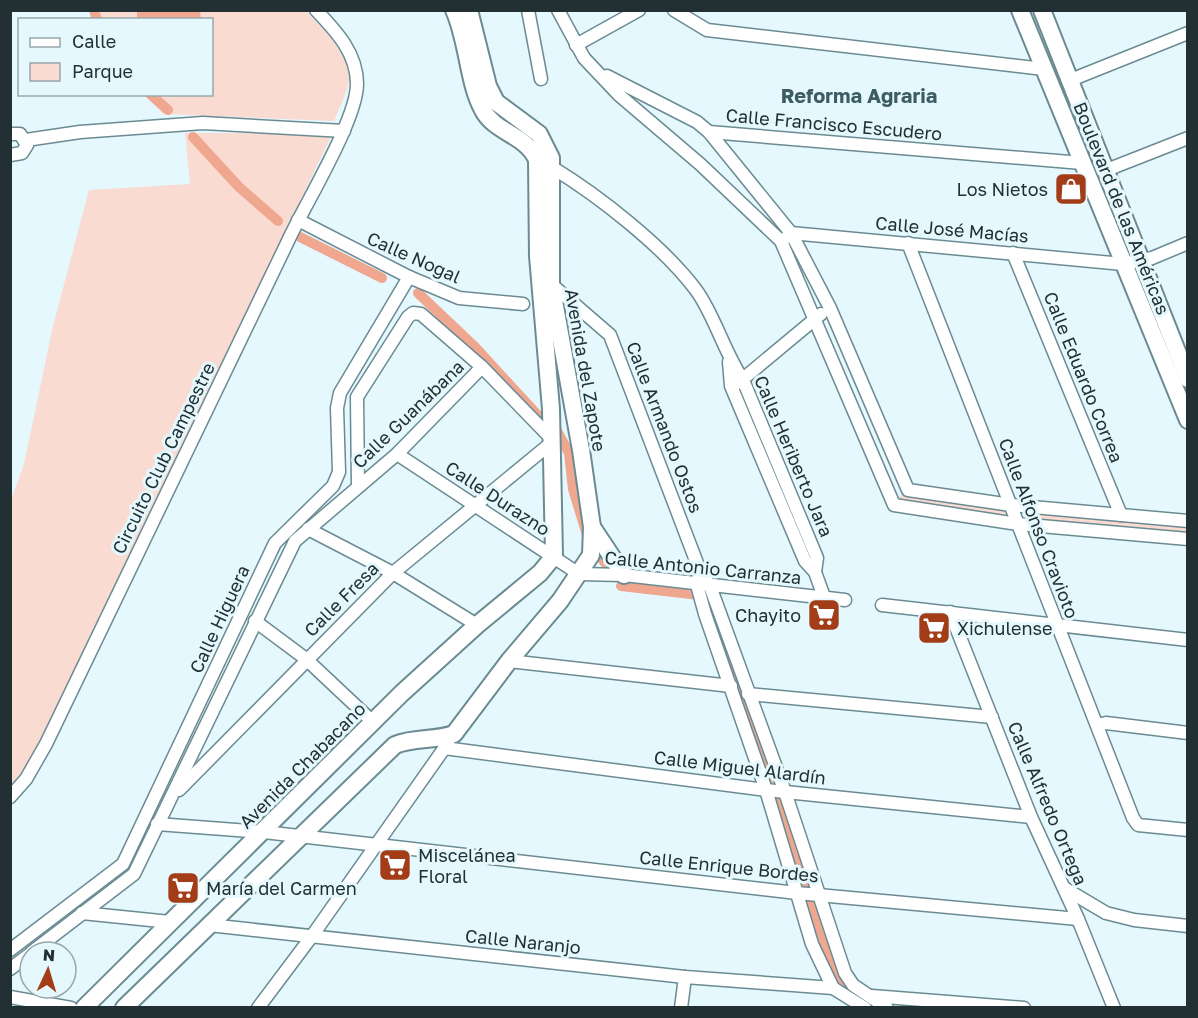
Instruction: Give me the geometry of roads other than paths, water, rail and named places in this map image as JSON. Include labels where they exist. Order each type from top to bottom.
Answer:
[{"type":"main road","points":[[454,10],[462,27],[484,113],[533,150],[546,172]]},
{"type":"main road","points":[[469,10],[488,86],[496,102],[539,134],[549,151],[546,172]]},
{"type":"main road","name":"Boulevard de las Américas","points":[[1020,10],[1082,163],[1131,263],[1181,349],[1188,379]]},
{"type":"main road","name":"Boulevard de las Américas","points":[[1042,10],[1104,171],[1131,263],[1188,420]]},
{"type":"main road","name":"Avenida del Zapote","points":[[546,172],[551,284],[581,450],[592,527],[591,555],[579,574]]},
{"type":"main road","name":"Avenida del Zapote","points":[[546,172],[537,236],[551,409],[554,556]]},
{"type":"main road","points":[[592,527],[624,575]]},
{"type":"main road","name":"Avenida Chabacano","points":[[84,1008],[373,722],[477,625],[540,573],[554,556]]},
{"type":"main road","points":[[124,1008],[395,745],[403,741],[441,739],[454,734],[509,661],[560,602],[579,574]]},
{"type":"street","name":"Circuito Club Campestre","points":[[10,796],[26,779],[46,744],[298,220],[344,131],[357,85],[354,59],[337,32],[316,10]]},
{"type":"street","points":[[528,10],[541,79]]},
{"type":"street","points":[[558,10],[576,45],[619,95],[700,164],[781,241],[894,506],[1018,524],[1188,539]]},
{"type":"street","points":[[576,45],[639,10]]},
{"type":"street","points":[[674,10],[707,30],[1044,69]]},
{"type":"street","points":[[1068,81],[1188,33]]},
{"type":"street","name":"Calle Francisco Escudero","points":[[598,71],[697,122],[709,132],[1082,163]]},
{"type":"street","points":[[26,140],[80,132],[203,123],[344,131]]},
{"type":"street","points":[[709,132],[791,233],[830,308],[901,479],[908,490],[1011,505],[1188,521]]},
{"type":"street","points":[[10,134],[20,134],[26,140]]},
{"type":"street","points":[[1104,171],[1188,138]]},
{"type":"street","points":[[10,154],[22,153],[26,140]]},
{"type":"street","name":"Calle Heriberto Jara","points":[[546,172],[574,181],[675,265],[697,292],[728,358],[805,561],[815,572],[824,597]]},
{"type":"street","name":"Calle Nogal","points":[[298,220],[409,278],[459,297],[523,304]]},
{"type":"street","points":[[781,241],[791,233]]},
{"type":"street","name":"Calle José Macías","points":[[791,233],[1131,263]]},
{"type":"street","name":"Calle Alfonso Cravioto","points":[[908,243],[1133,818],[1138,825],[1188,831]]},
{"type":"street","points":[[1131,263],[1188,243]]},
{"type":"street","name":"Calle Eduardo Correa","points":[[1013,253],[1121,515]]},
{"type":"street","name":"Calle Higuera","points":[[10,950],[123,864],[275,543],[333,486],[339,472],[337,408],[340,393],[409,278]]},
{"type":"street","name":"Calle Armando Ostos","points":[[551,284],[610,334],[700,571],[710,586],[785,792],[845,973],[868,1002]]},
{"type":"street","points":[[737,383],[815,317],[830,308]]},
{"type":"street","points":[[358,486],[357,397],[408,316],[413,313],[421,314],[482,367],[550,440]]},
{"type":"street","name":"Calle Guanábana","points":[[358,486],[397,454],[482,367]]},
{"type":"street","name":"Calle Fresa","points":[[171,797],[393,573],[476,506],[550,440]]},
{"type":"street","name":"Calle Durazno","points":[[397,454],[579,574]]},
{"type":"street","points":[[885,486],[901,479]]},
{"type":"street","name":"Calle Higuera","points":[[48,940],[134,874],[295,541],[358,486]]},
{"type":"street","points":[[308,529],[393,573],[477,625]]},
{"type":"street","points":[[700,571],[697,585],[766,790],[812,944],[833,988]]},
{"type":"street","name":"Calle Antonio Carranza","points":[[579,574],[624,575],[845,600]]},
{"type":"street","points":[[882,605],[1188,640]]},
{"type":"street","name":"Calle Alfredo Ortega","points":[[950,612],[1031,817],[1078,919],[1113,1008]]},
{"type":"street","points":[[255,621],[306,659],[373,722]]},
{"type":"street","points":[[509,661],[731,686]]},
{"type":"street","points":[[748,694],[992,717]]},
{"type":"street","points":[[1097,725],[1106,723],[1188,733]]},
{"type":"street","points":[[258,1008],[312,936],[454,734]]},
{"type":"street","name":"Calle Miguel Alardín","points":[[444,748],[766,790],[1031,817]]},
{"type":"street","name":"Calle Enrique Bordes","points":[[157,824],[264,832],[797,893],[1078,919]]},
{"type":"street","points":[[1063,888],[1106,913],[1134,920],[1188,926]]},
{"type":"street","points":[[82,914],[170,922]]},
{"type":"street","name":"Calle Naranjo","points":[[209,926],[685,977],[833,988]]},
{"type":"street","points":[[681,1008],[685,977]]},
{"type":"street","name":"Calle Armando Ostos","points":[[833,988],[887,1008]]},
{"type":"street","points":[[10,997],[71,1008]]},
{"type":"street","points":[[868,1002],[1024,1008]]},
{"type":"waterway","points":[[94,10],[96,18]]},
{"type":"waterway","points":[[152,96],[168,110]]},
{"type":"waterway","points":[[193,137],[239,187],[278,221]]},
{"type":"waterway","points":[[300,237],[382,278]]},
{"type":"waterway","points":[[418,293],[475,347],[543,421]]},
{"type":"waterway","points":[[557,431],[569,453],[573,489],[587,535]]},
{"type":"waterway","points":[[599,555],[609,568]]},
{"type":"waterway","points":[[621,586],[708,596],[771,778]]},
{"type":"waterway","points":[[778,802],[831,962],[840,979],[858,995]]},
{"type":"place","name":"Los Nietos","points":[[1071,189]]},
{"type":"place","name":"Chayito","points":[[824,615]]},
{"type":"place","name":"Xichulense","points":[[934,628]]},
{"type":"place","name":"Miscelánea Floral","points":[[395,865]]},
{"type":"place","name":"María del Carmen","points":[[183,888]]},
{"type":"district","name":"Reforma Agraria","points":[[859,95]]}]
